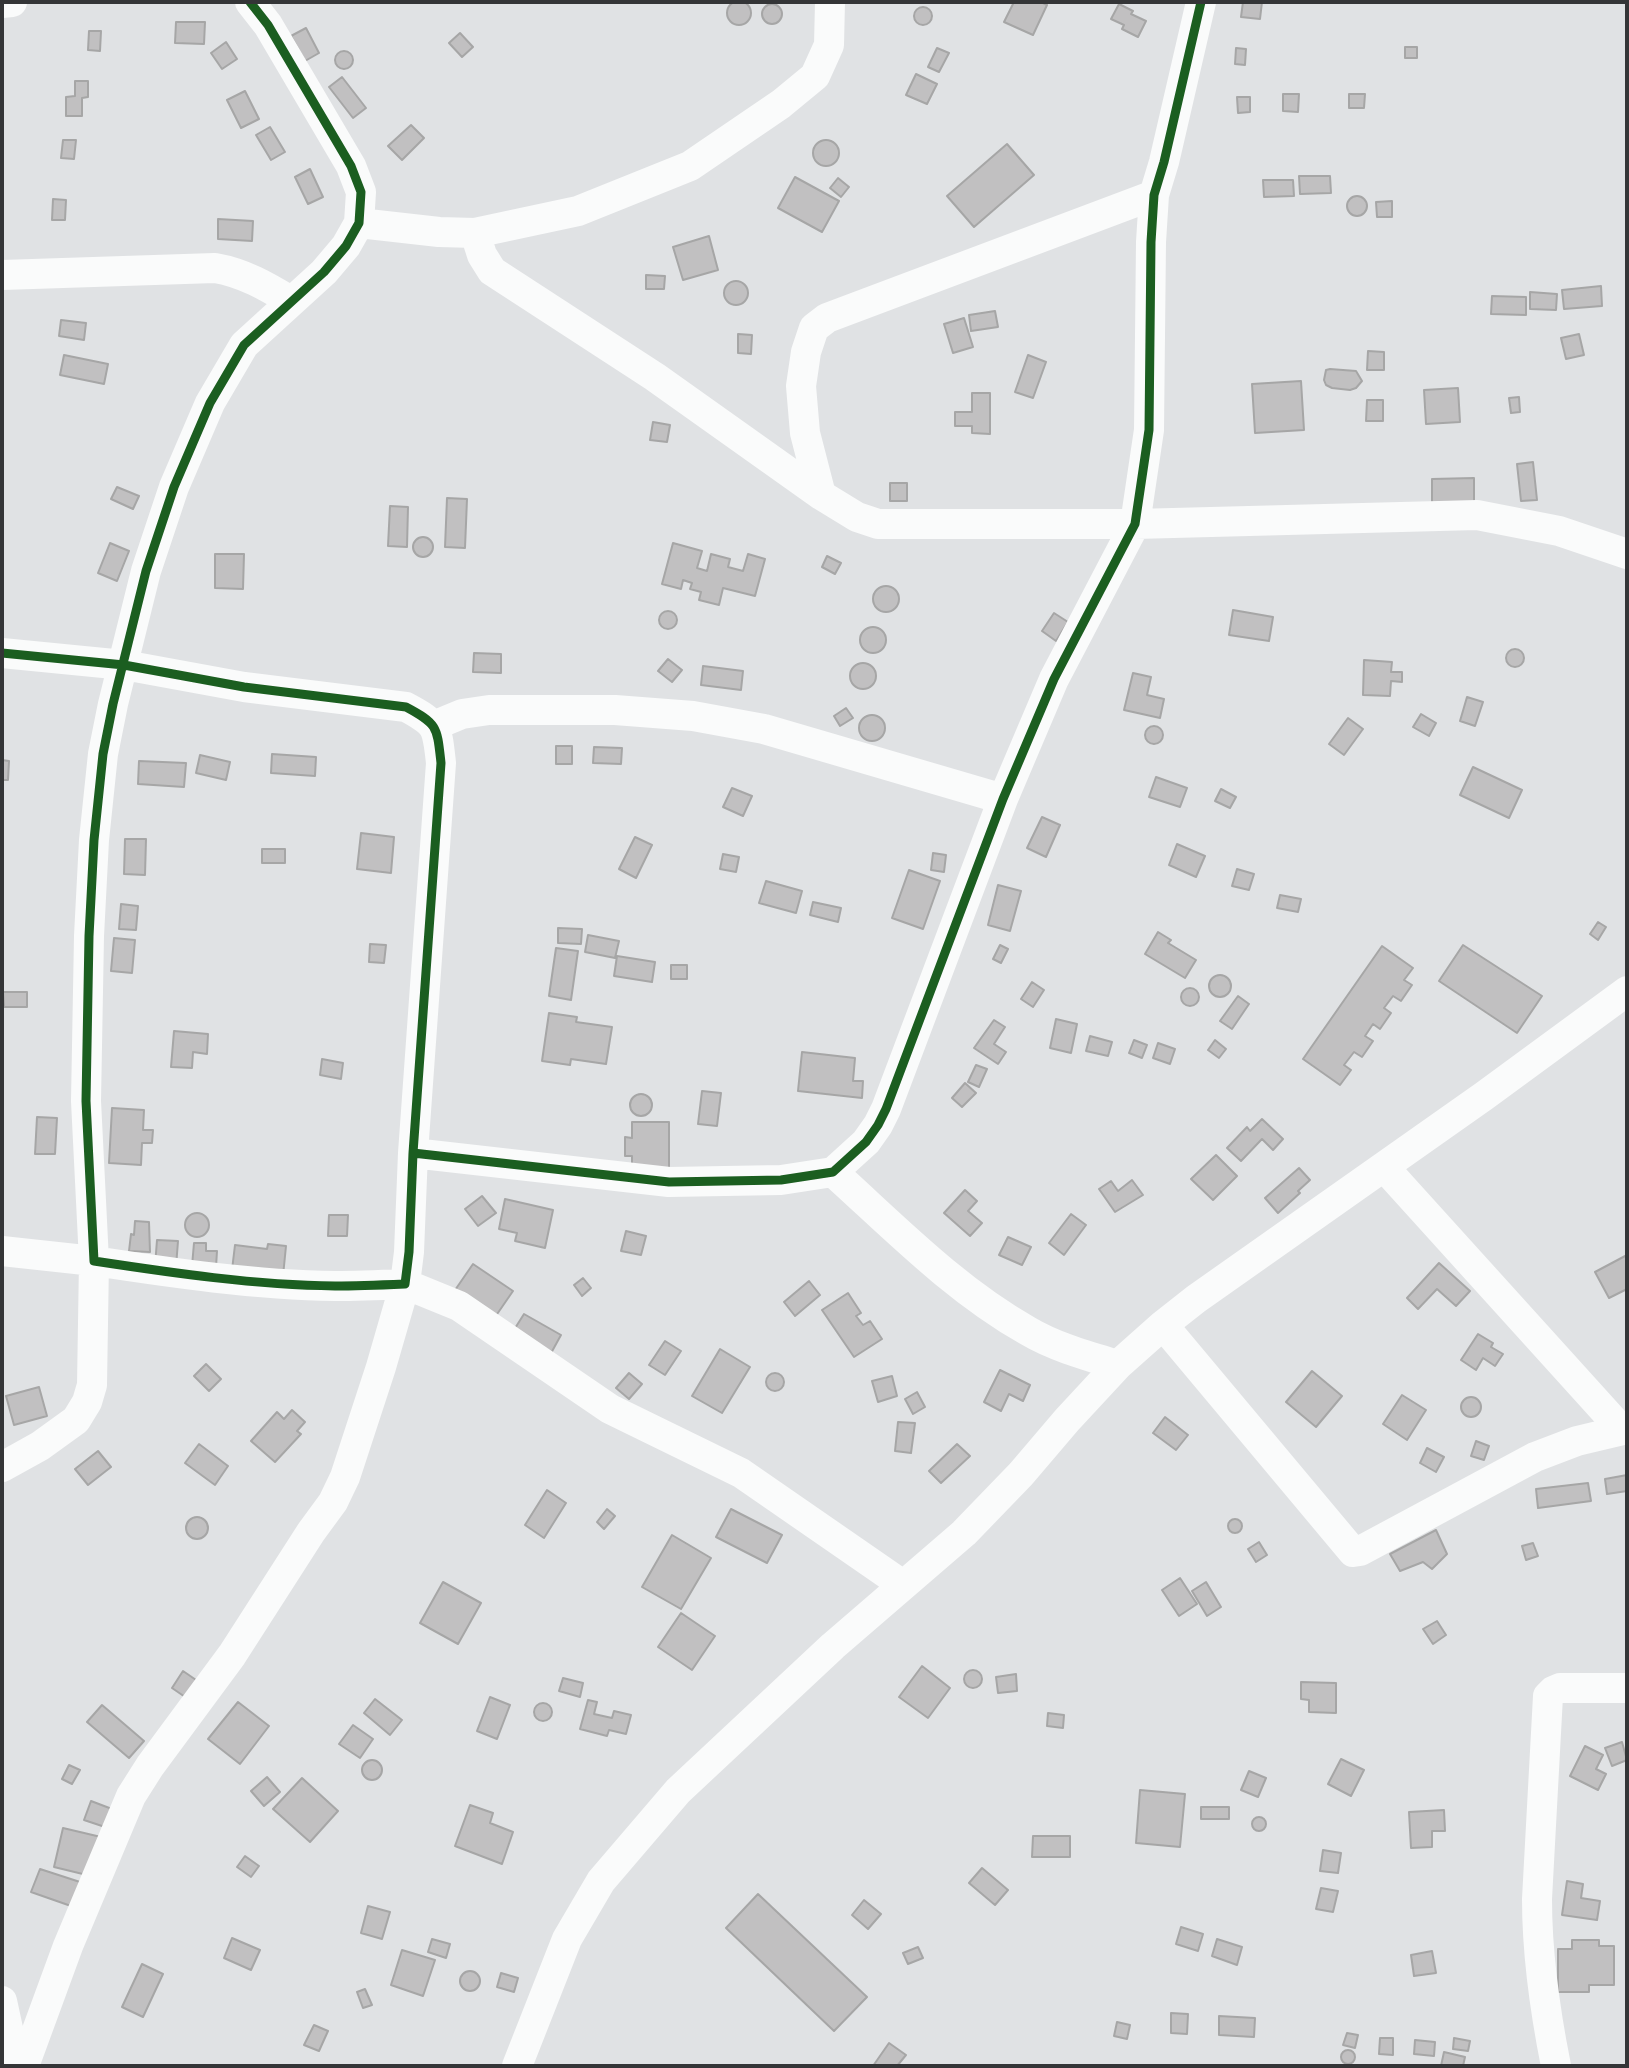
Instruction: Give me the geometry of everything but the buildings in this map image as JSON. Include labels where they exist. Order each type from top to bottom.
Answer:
[{"type":"street","points":[[2,3],[12,2]]},
{"type":"street","points":[[2,1467],[40,1446],[76,1420],[87,1402],[92,1385],[94,1261],[86,1101],[94,840],[103,754],[146,571],[174,487],[210,403],[244,345],[324,272],[346,246],[359,223],[361,192],[351,166],[268,25],[250,2]]},
{"type":"street","points":[[359,223],[475,233],[578,211],[690,166],[781,104],[815,76],[829,45],[830,2]]},
{"type":"street","points":[[414,1153],[669,1182],[781,1180],[833,1172],[866,1142],[878,1125],[1003,799],[1054,679],[1135,524],[1149,430],[1154,195],[1201,2]]},
{"type":"street","points":[[821,495],[805,433],[801,386],[806,352],[814,328],[827,318],[1154,195]]},
{"type":"street","points":[[475,233],[482,254],[492,271],[655,377],[821,495],[856,517],[878,524],[1135,524],[1477,515],[1559,531],[1627,554]]},
{"type":"street","points":[[2,275],[215,268],[236,272],[259,281],[291,301]]},
{"type":"street","points":[[2,653],[124,666],[244,687],[406,707],[427,718],[433,726],[438,738],[440,763],[409,1252],[405,1284],[373,1392],[345,1477],[333,1502],[310,1532],[232,1655],[131,1796],[68,1946],[24,2066]]},
{"type":"street","points":[[433,726],[462,714],[489,710],[615,710],[693,716],[764,729],[1003,799]]},
{"type":"street","points":[[517,2066],[567,1939],[601,1881],[678,1791],[833,1646],[964,1532],[1021,1474],[1118,1365],[1196,1299],[1623,1004]]},
{"type":"street","points":[[1163,1325],[1353,1552],[1535,1457],[1577,1441],[1625,1430],[1384,1167]]},
{"type":"street","points":[[833,1172],[951,1280],[985,1304],[1029,1332],[1076,1352],[1118,1365]]},
{"type":"street","points":[[2,1251],[271,1283],[334,1286],[405,1284],[459,1306],[610,1409],[741,1472],[903,1585]]},
{"type":"street","points":[[1556,2066],[1546,2018],[1536,1931],[1548,1696],[1560,1688],[1627,1688]]},
{"type":"street","points":[[2,2001],[16,2066]]},
{"type":"cycle path","points":[[250,2],[268,25],[351,166],[361,192],[359,223],[346,246],[324,272],[244,345],[210,403],[174,487],[146,571],[103,754],[94,840],[86,1101],[94,1261],[244,1281],[335,1286],[405,1284],[413,1153]]},
{"type":"cycle path","points":[[2,653],[124,665],[244,687],[406,707],[430,723],[437,734],[441,763],[413,1153],[669,1182],[781,1180],[833,1172],[866,1142],[886,1109],[1003,799],[1054,679],[1135,524],[1149,430],[1154,195],[1201,2]]}]
